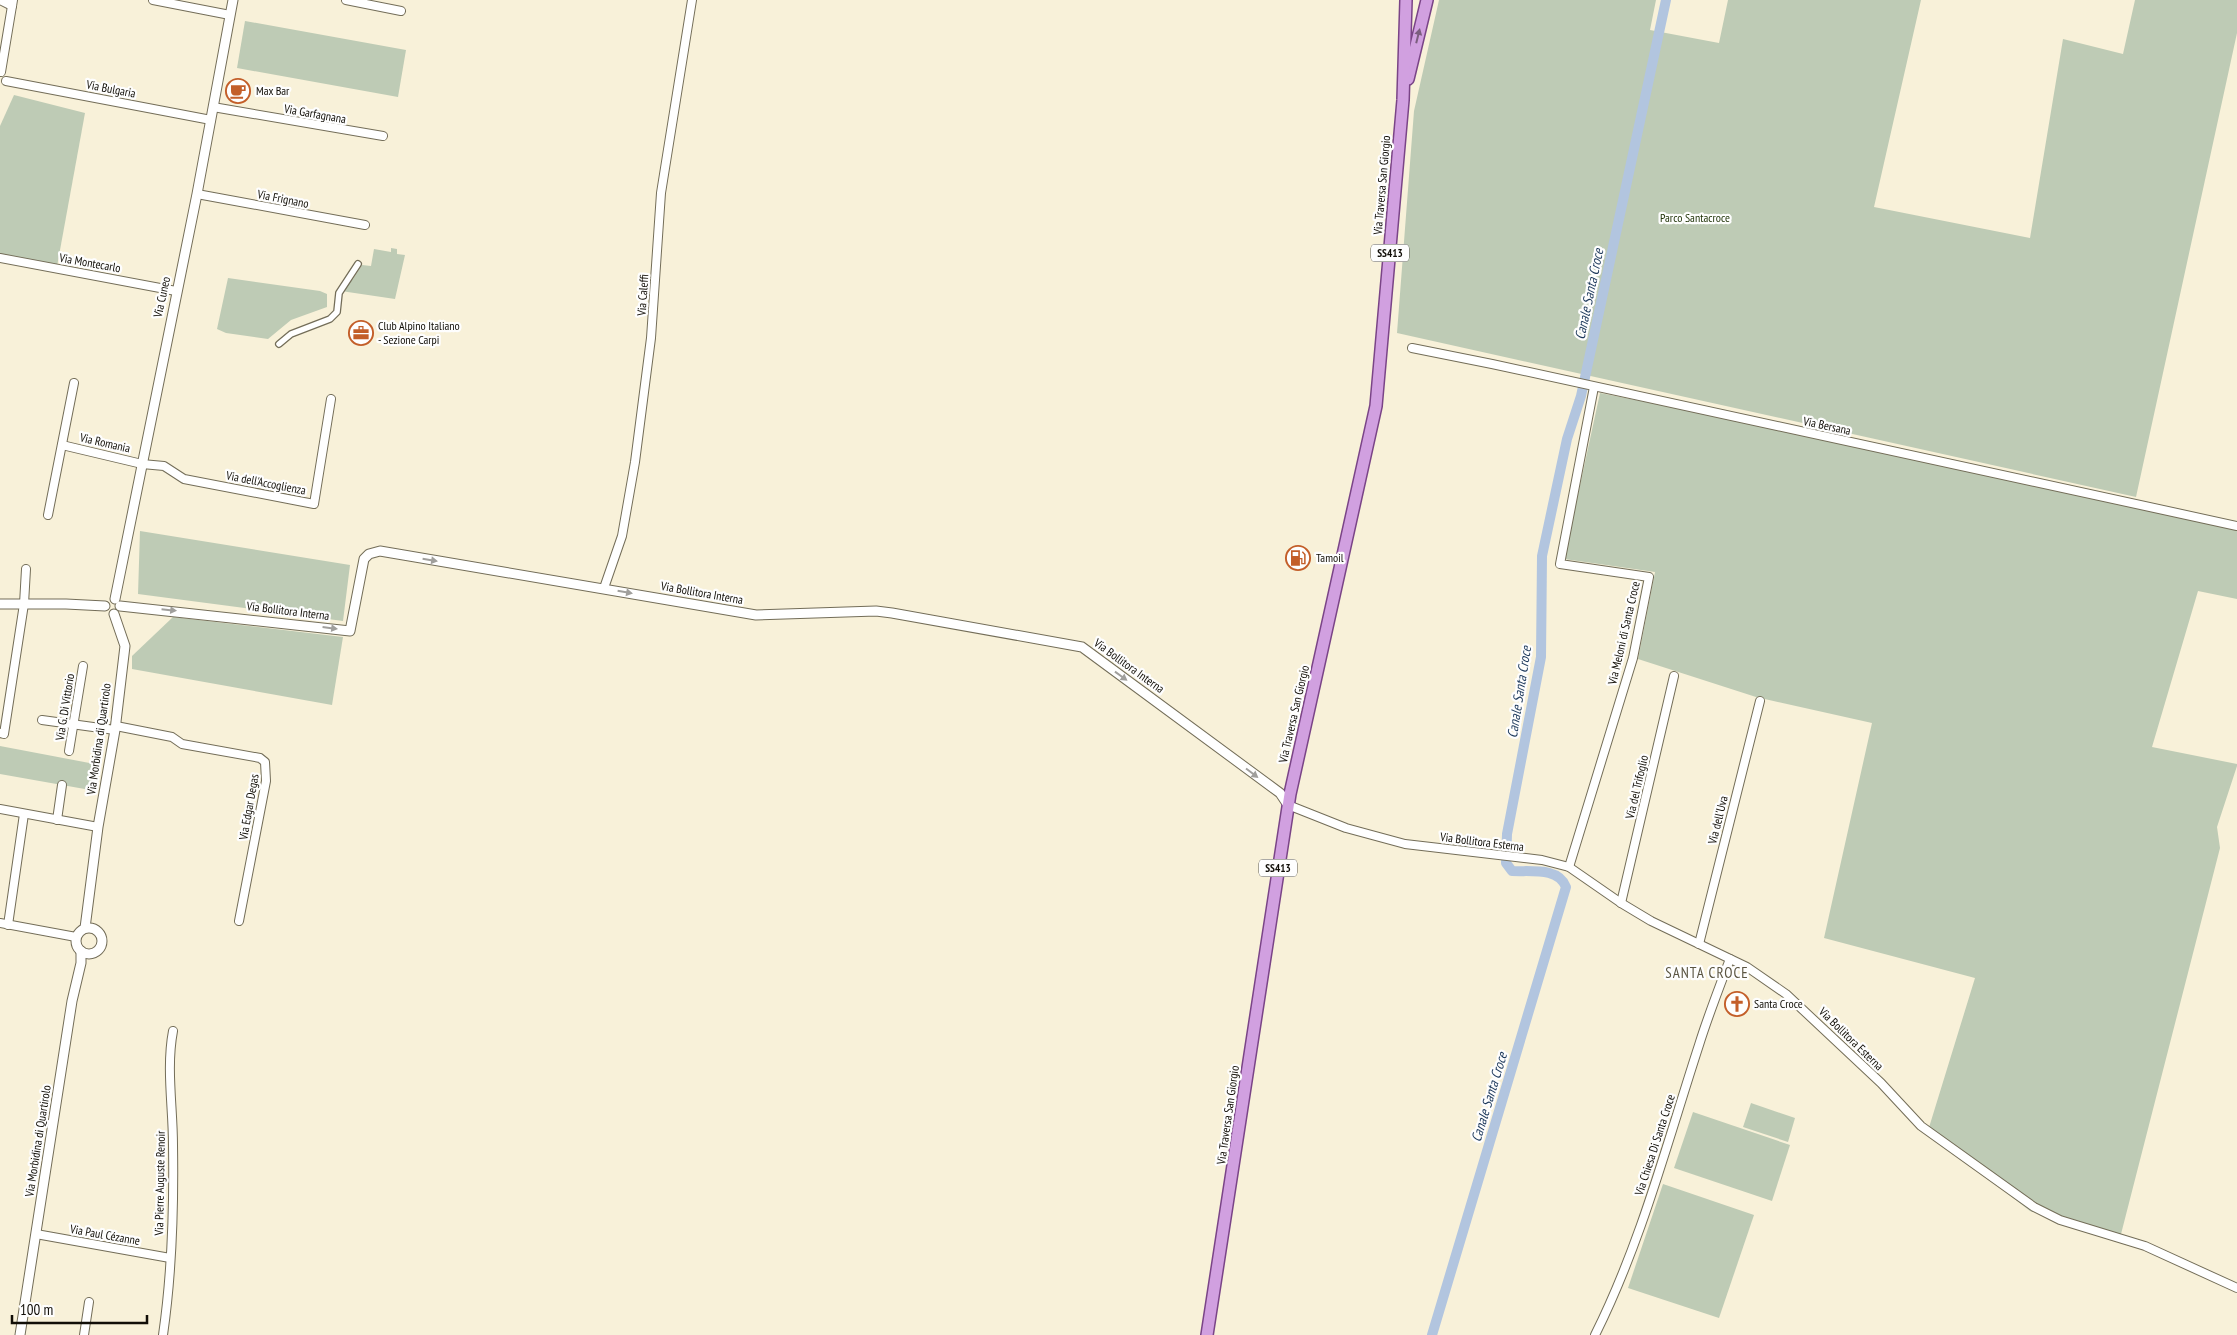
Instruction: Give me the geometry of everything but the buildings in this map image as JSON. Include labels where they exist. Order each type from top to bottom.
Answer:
[{"type":"main road","name":"Via Traversa San Giorgio","points":[[1207,1335],[1288,805],[1376,406],[1403,100],[1406,0]]},
{"type":"main road","name":"Via Traversa San Giorgio","points":[[1403,100],[1427,0]]},
{"type":"street","points":[[0,0],[13,3],[1,72],[6,76],[3,83]]},
{"type":"street","points":[[153,0],[230,16]]},
{"type":"street","name":"Via Cuneo","points":[[118,602],[142,464],[197,194],[233,0]]},
{"type":"street","points":[[346,0],[401,11]]},
{"type":"street","name":"Via Caleffi","points":[[604,588],[622,536],[635,462],[651,338],[661,193],[692,0]]},
{"type":"street","name":"Via Bulgaria","points":[[3,83],[211,120]]},
{"type":"street","name":"Via Garfagnana","points":[[213,107],[383,136]]},
{"type":"street","name":"Via Frignano","points":[[197,194],[365,225]]},
{"type":"street","name":"Via Montecarlo","points":[[0,258],[176,291]]},
{"type":"street","points":[[279,344],[291,334],[330,319],[337,312],[339,293],[358,264]]},
{"type":"street","name":"Via Bersana","points":[[1412,348],[2237,526]]},
{"type":"street","name":"Via Romania","points":[[48,515],[74,383]]},
{"type":"street","name":"Via Meloni di Santa Croce","points":[[1569,867],[1633,658],[1649,577],[1560,564],[1592,386]]},
{"type":"street","name":"Via dell'Accoglienza","points":[[142,464],[164,466],[184,479],[314,504],[331,399]]},
{"type":"street","name":"Via Romania","points":[[62,445],[142,464]]},
{"type":"street","name":"Via Bollitora Interna","points":[[118,602],[350,631],[364,559],[369,554],[380,551],[604,588],[756,616],[876,611],[1082,647],[1280,793],[1288,805]]},
{"type":"street","points":[[0,733],[4,734],[24,604],[26,569]]},
{"type":"street","points":[[108,601],[118,602],[118,612],[114,614],[108,612],[105,606],[108,601]]},
{"type":"street","points":[[0,604],[81,604],[105,606]]},
{"type":"street","name":"Via Morbidina di Quartirolo","points":[[85,928],[98,827],[115,728],[125,646],[114,614]]},
{"type":"street","name":"Via G. Di Vittorio","points":[[69,751],[83,666]]},
{"type":"street","name":"Via del Trifoglio","points":[[1621,903],[1674,676]]},
{"type":"street","name":"Via dell'Uva","points":[[1698,944],[1760,701]]},
{"type":"street","points":[[42,720],[73,725],[115,728]]},
{"type":"street","name":"Via Edgar Degas","points":[[115,728],[172,737],[182,744],[260,758],[265,762],[266,781],[239,921]]},
{"type":"street","points":[[57,820],[62,785]]},
{"type":"street","name":"Via Bollitora Esterna","points":[[1288,805],[1346,828],[1405,844],[1556,862],[1569,867],[1621,903],[1754,972],[1786,994],[1881,1083],[1921,1126],[2034,1207],[2060,1220],[2145,1246],[2237,1288]]},
{"type":"street","points":[[0,809],[98,827]]},
{"type":"street","points":[[24,814],[4,924],[76,937],[85,928],[98,931]]},
{"type":"street","points":[[76,979],[102,943],[94,921],[89,896]]},
{"type":"street","name":"Via Morbidina di Quartirolo","points":[[20,1335],[76,979],[81,963],[81,951],[76,943],[76,937]]},
{"type":"street","points":[[81,951],[94,953]]},
{"type":"street","name":"Via Chiesa Di Santa Croce","points":[[1595,1335],[1618,1285],[1641,1226],[1700,1043],[1730,959]]},
{"type":"street","name":"Via Pierre Auguste Renoir","points":[[163,1335],[169,1288],[170,1258],[173,1144],[170,1049],[173,1031]]},
{"type":"street","name":"Via Paul Cézanne","points":[[36,1234],[170,1258]]},
{"type":"street","points":[[84,1335],[89,1302]]},
{"type":"green space","name":"Parco Santacroce","points":[[1439,0],[1656,0],[1650,30],[1719,43],[1728,0],[1921,0],[1874,207],[2030,238],[2063,39],[2123,54],[2135,0],[2237,0],[2237,33],[2136,497],[1397,333],[1414,111]]},
{"type":"green space","points":[[245,21],[406,50],[398,97],[237,68]]},
{"type":"green space","points":[[14,95],[85,113],[56,272],[0,262],[0,126]]},
{"type":"green space","points":[[391,248],[397,249],[397,254],[405,255],[395,299],[341,291],[353,279],[362,265],[371,266],[374,249],[391,252]]},
{"type":"green space","points":[[228,278],[320,291],[327,294],[327,307],[291,320],[268,339],[226,333],[217,329]]},
{"type":"green space","points":[[1600,393],[1742,421],[2237,529],[2237,599],[2198,591],[2152,747],[2237,764],[2237,766],[2217,827],[2220,848],[2120,1238],[2030,1211],[2008,1194],[1979,1165],[1927,1134],[1975,978],[1824,938],[1872,723],[1756,697],[1638,659],[1655,572],[1564,559]]},
{"type":"green space","points":[[140,531],[350,565],[343,621],[138,594]]},
{"type":"green space","points":[[173,617],[343,637],[332,705],[132,669],[132,656]]},
{"type":"green space","points":[[0,746],[100,765],[96,791],[0,774]]},
{"type":"green space","points":[[1751,1103],[1795,1118],[1788,1142],[1743,1127]]},
{"type":"green space","points":[[1693,1112],[1790,1145],[1772,1201],[1674,1168]]},
{"type":"green space","points":[[1663,1184],[1754,1215],[1719,1318],[1628,1288]]},
{"type":"waterway","name":"Canale Santa Croce","points":[[1432,1335],[1566,887],[1557,876],[1550,873],[1512,871],[1506,863],[1507,834],[1541,657],[1542,556],[1567,439],[1581,396],[1666,0]]},
{"type":"place","name":"Max Bar","points":[[238,91]]},
{"type":"place","name":"Club Alpino Italiano - Sezione Carpi","points":[[361,333]]},
{"type":"place","name":"Tamoil","points":[[1298,558]]},
{"type":"place","name":"Santa Croce","points":[[1737,1004]]},
{"type":"district","name":"SANTA CROCE","points":[[1707,973]]}]
